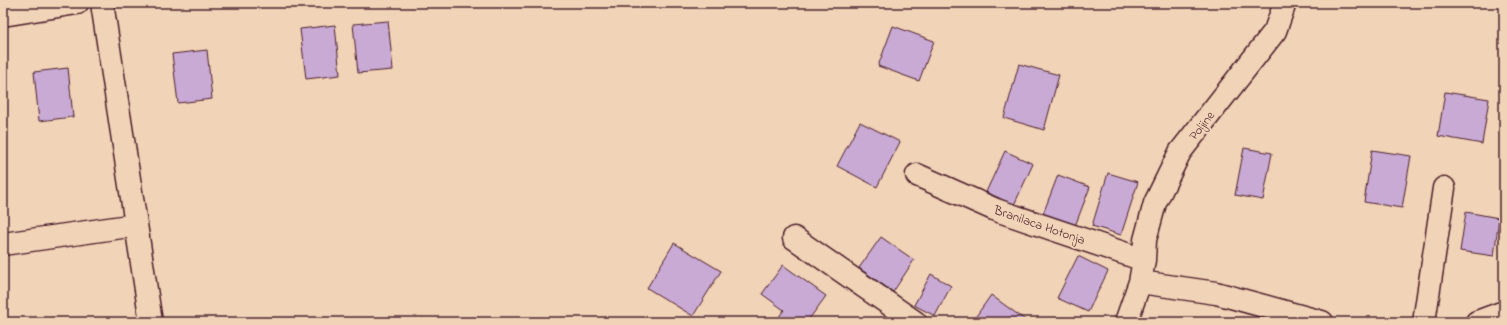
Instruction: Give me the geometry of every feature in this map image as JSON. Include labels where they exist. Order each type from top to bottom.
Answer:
[{"type":"street","points":[[3,15],[77,3]]},
{"type":"street","points":[[102,3],[151,322]]},
{"type":"street","name":"Poljine","points":[[1144,260],[1145,240],[1155,203],[1180,152],[1275,31],[1285,3]]},
{"type":"street","name":"Branilaca Hotonja","points":[[917,175],[996,210],[1144,260]]},
{"type":"street","points":[[1424,322],[1444,188]]},
{"type":"street","points":[[3,244],[136,225]]},
{"type":"street","points":[[794,238],[915,322]]},
{"type":"street","points":[[1126,322],[1140,282],[1144,260]]},
{"type":"street","points":[[1140,282],[1216,293],[1322,322]]},
{"type":"street","points":[[1477,322],[1504,312]]},
{"type":"building","points":[[388,21],[393,70],[358,73],[353,24]]},
{"type":"building","points":[[335,25],[340,75],[306,79],[300,29]]},
{"type":"building","points":[[893,26],[934,41],[919,81],[878,66]]},
{"type":"building","points":[[207,50],[212,99],[178,103],[172,54]]},
{"type":"building","points":[[1019,64],[1059,75],[1044,130],[1004,118]]},
{"type":"building","points":[[68,68],[73,117],[39,121],[34,72]]},
{"type":"building","points":[[1445,92],[1489,99],[1482,144],[1438,136]]},
{"type":"building","points":[[860,122],[900,142],[877,187],[837,166]]},
{"type":"building","points":[[1244,148],[1272,153],[1263,200],[1235,195]]},
{"type":"building","points":[[1372,150],[1411,156],[1402,208],[1364,202]]},
{"type":"building","points":[[1005,151],[1033,164],[1014,205],[986,192]]},
{"type":"building","points":[[1108,173],[1138,182],[1121,235],[1092,226]]},
{"type":"building","points":[[1058,175],[1090,187],[1075,226],[1043,214]]},
{"type":"building","points":[[1466,212],[1499,218],[1494,256],[1460,251]]},
{"type":"building","points":[[881,237],[914,260],[893,292],[859,268]]},
{"type":"building","points":[[674,243],[721,271],[693,316],[647,288]]},
{"type":"building","points":[[1078,256],[1108,271],[1088,312],[1057,298]]},
{"type":"building","points":[[783,265],[826,296],[807,322],[775,322],[784,310],[762,294]]},
{"type":"building","points":[[931,274],[951,286],[935,316],[914,305]]},
{"type":"building","points":[[991,295],[1028,322],[972,322]]}]
